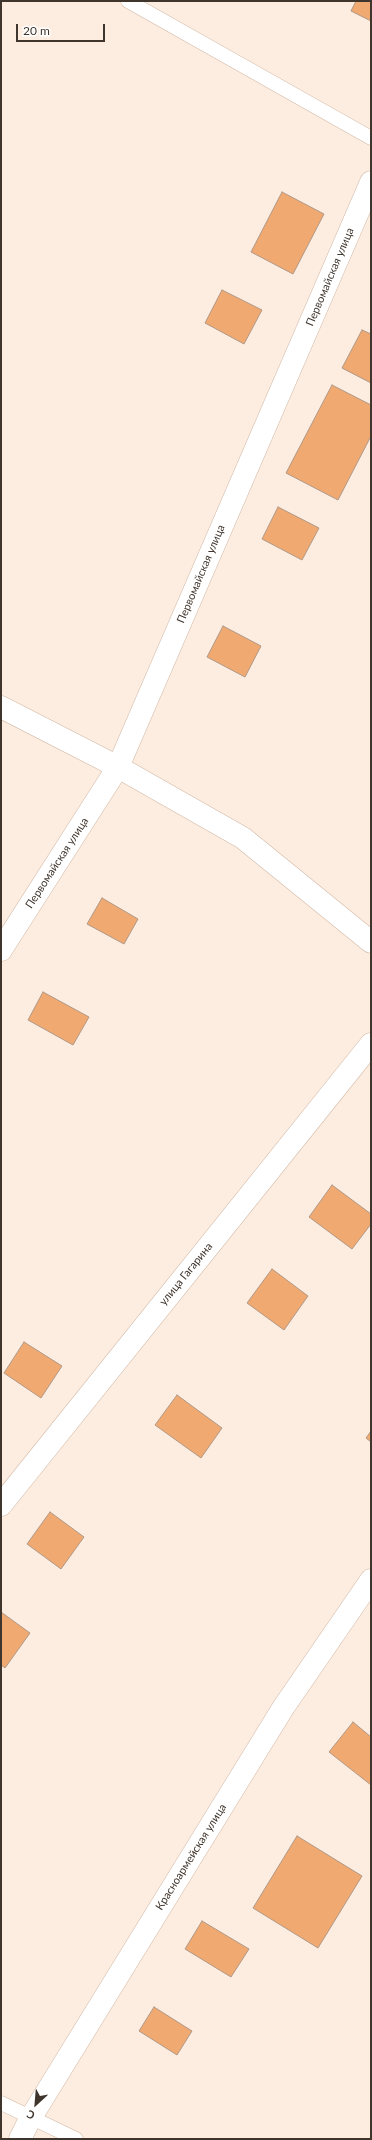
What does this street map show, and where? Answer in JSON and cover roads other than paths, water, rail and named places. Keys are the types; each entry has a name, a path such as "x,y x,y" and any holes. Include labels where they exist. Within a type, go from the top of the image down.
{"street":[{"name":"Первомайская улица","path":"1,950 118,767 371,182"},
{"path":"1,707 118,767 243,838 371,942"},
{"name":"улица Гагарина","path":"1,1505 371,1044"},
{"name":"Красноармейская улица","path":"20,2139 30,2119 283,1708 371,1580"}],"lane":[{"path":"128,1 371,138"},
{"path":"1,2103 30,2119 76,2139"}]}
